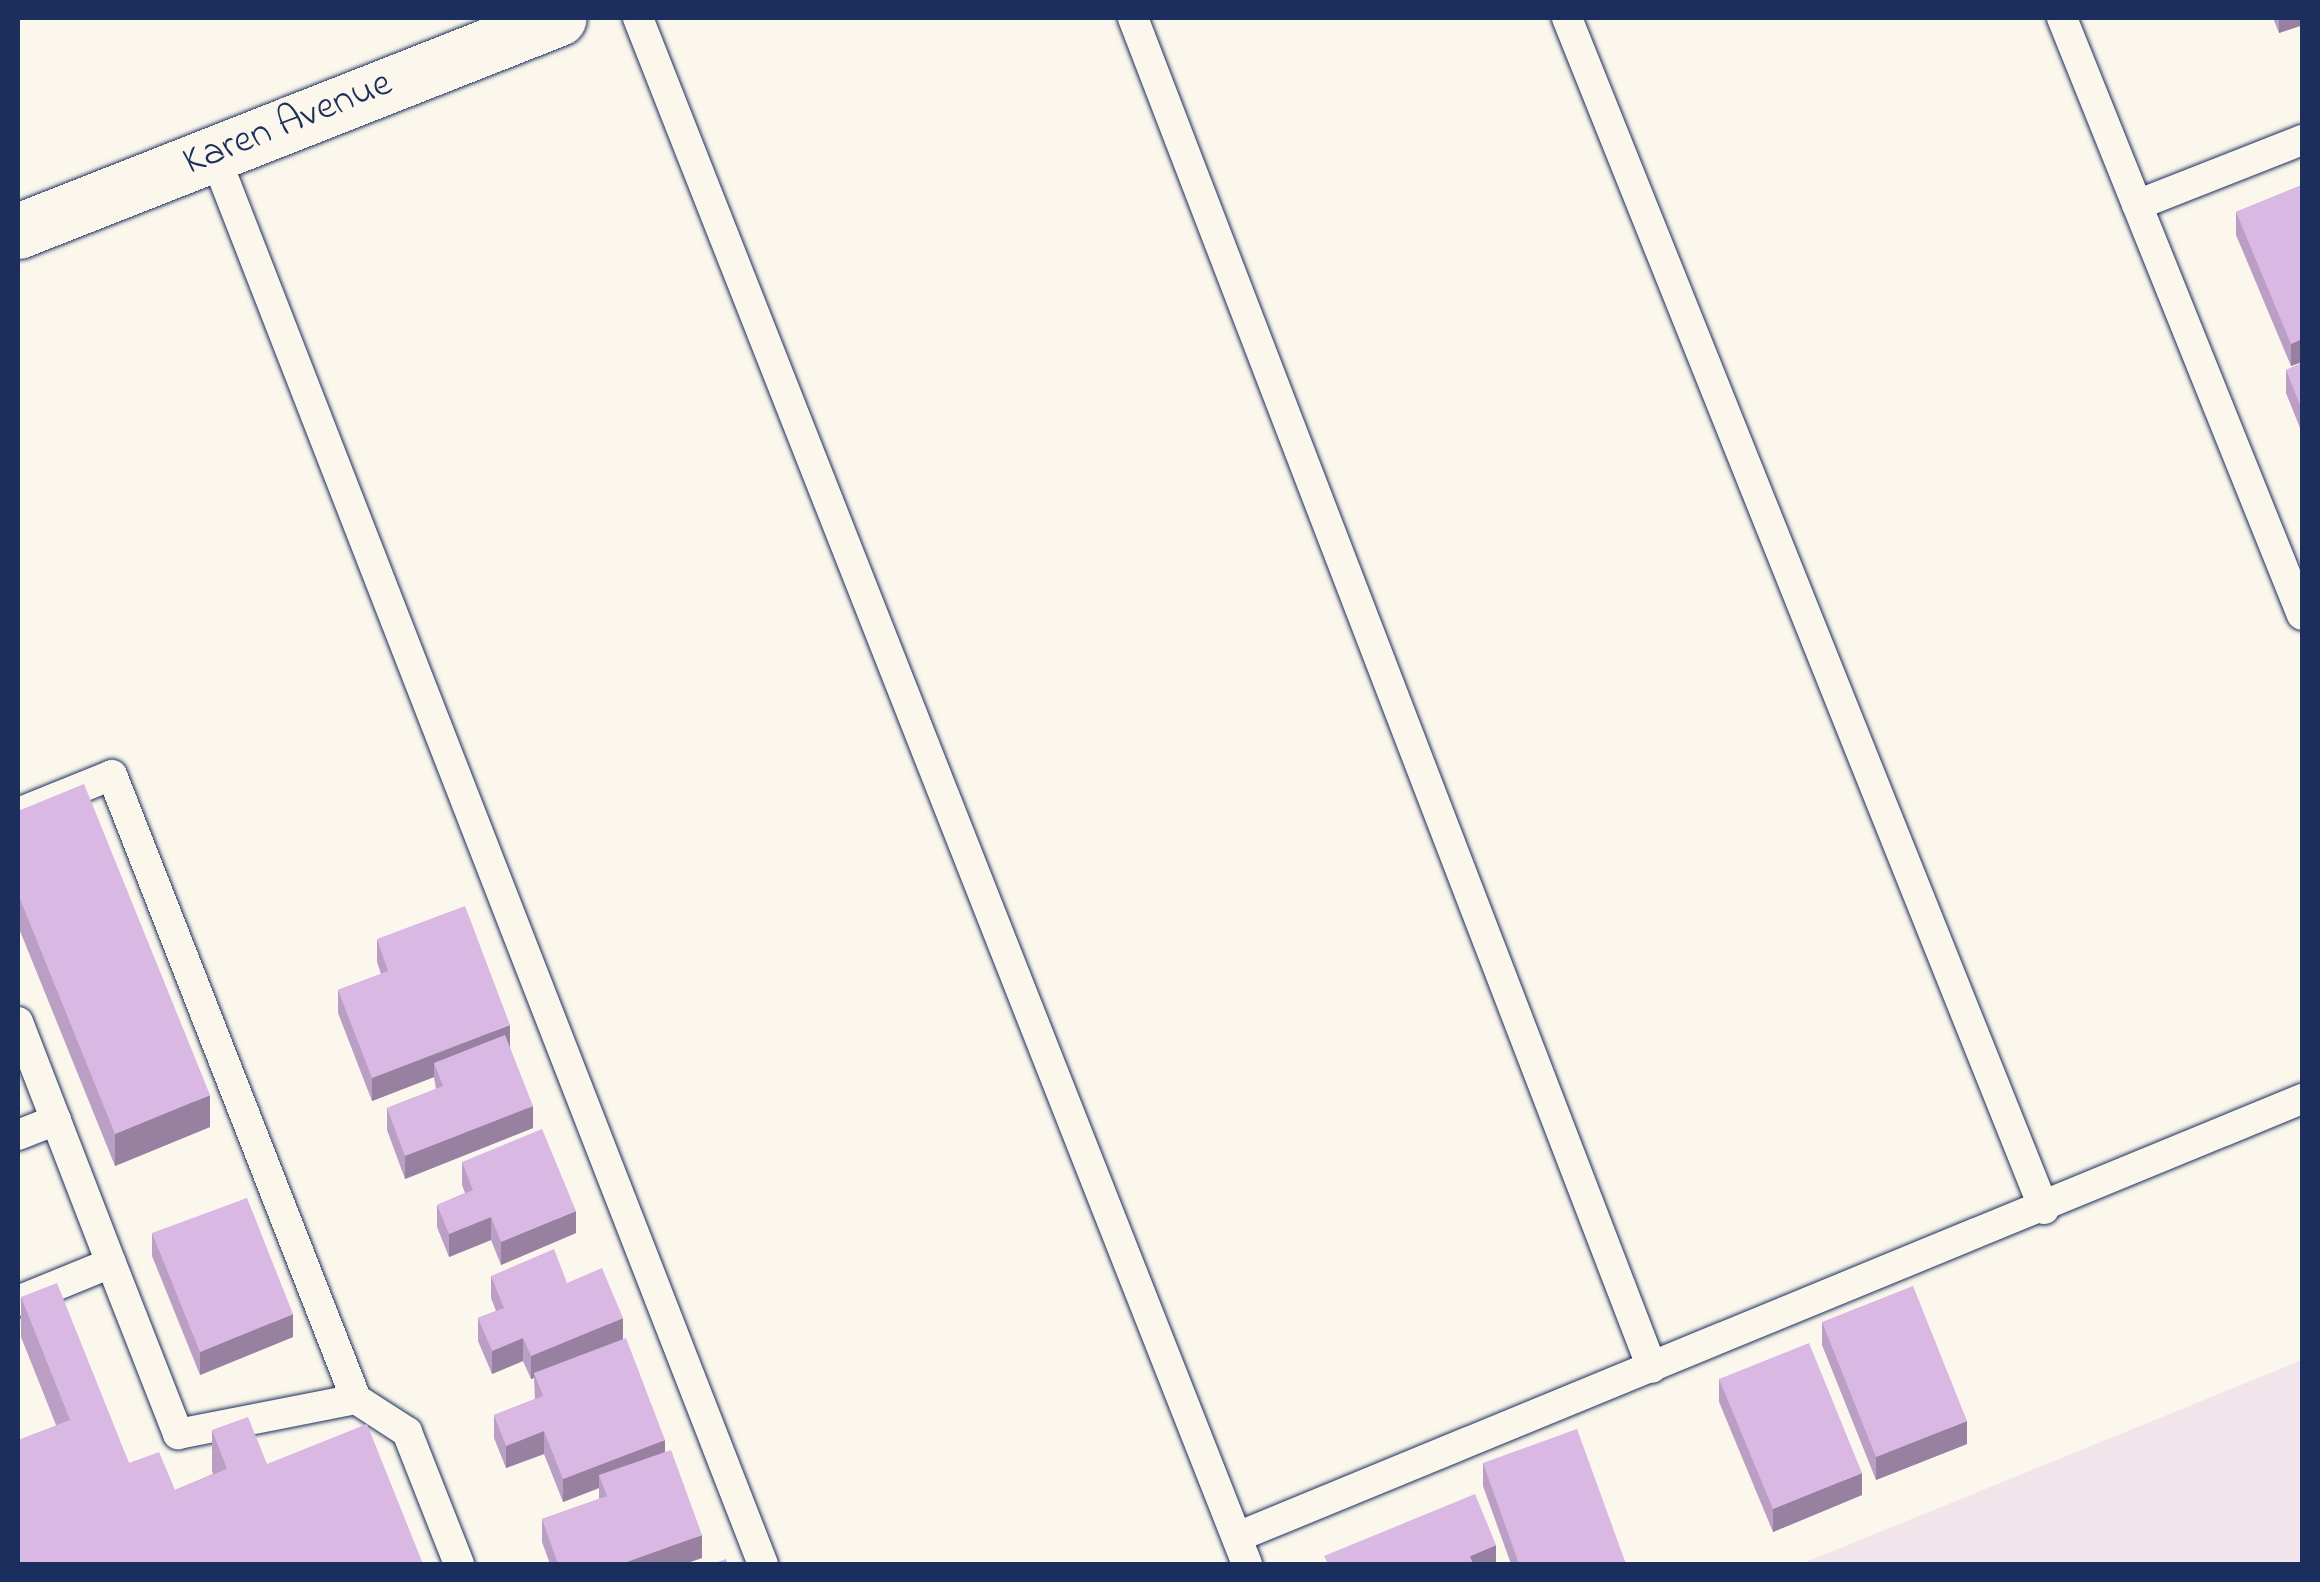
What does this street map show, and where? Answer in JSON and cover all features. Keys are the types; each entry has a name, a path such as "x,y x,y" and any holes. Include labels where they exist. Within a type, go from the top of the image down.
{"street":[{"name":"Karen Avenue","path":"18,231 560,18"}],"lane":[{"path":"638,18 1242,1551 1652,1368 2302,1099"},
{"path":"1133,18 1652,1368"},
{"path":"1567,18 2044,1209"},
{"path":"2062,18 2302,615"},
{"path":"2137,205 2302,140"},
{"path":"214,154 763,1564"},
{"path":"18,813 112,774 356,1399 407,1432 459,1564"},
{"path":"18,1022 178,1434 356,1399"},
{"path":"18,1135 56,1120"},
{"path":"18,1301 111,1263"}],"shaded area":[{"path":"2302,1360 2302,1564 1801,1564"}],"building":[{"path":"2302,185 2302,339 2291,344 2236,212"},
{"path":"2302,363 2302,410 2286,370"},
{"path":"84,784 210,1095 115,1134 18,894 18,811"},
{"path":"465,906 510,1025 372,1078 338,990 388,971 377,939"},
{"path":"505,1035 533,1106 405,1156 387,1108 443,1086 434,1063"},
{"path":"542,1129 576,1211 501,1242 491,1217 449,1234 437,1205 473,1190 462,1162"},
{"path":"247,1198 293,1314 200,1352 152,1233"},
{"path":"554,1249 567,1283 602,1268 623,1318 531,1356 523,1338 492,1351 478,1318 504,1308 491,1276"},
{"path":"57,1283 129,1463 159,1452 175,1490 227,1469 212,1430 248,1417 267,1464 367,1424 423,1564 18,1564 18,1440 70,1420 21,1297"},
{"path":"1913,1286 1967,1421 1876,1457 1822,1322"},
{"path":"626,1338 665,1440 563,1479 544,1431 506,1446 494,1415 543,1396 534,1373"},
{"path":"1809,1343 1862,1473 1773,1509 1719,1379"},
{"path":"1577,1429 1626,1564 1519,1564 1483,1463"},
{"path":"671,1450 702,1535 621,1564 558,1564 542,1519 607,1496 599,1475"},
{"path":"1475,1494 1496,1545 1470,1556 1473,1564 1328,1564 1324,1556"}]}
